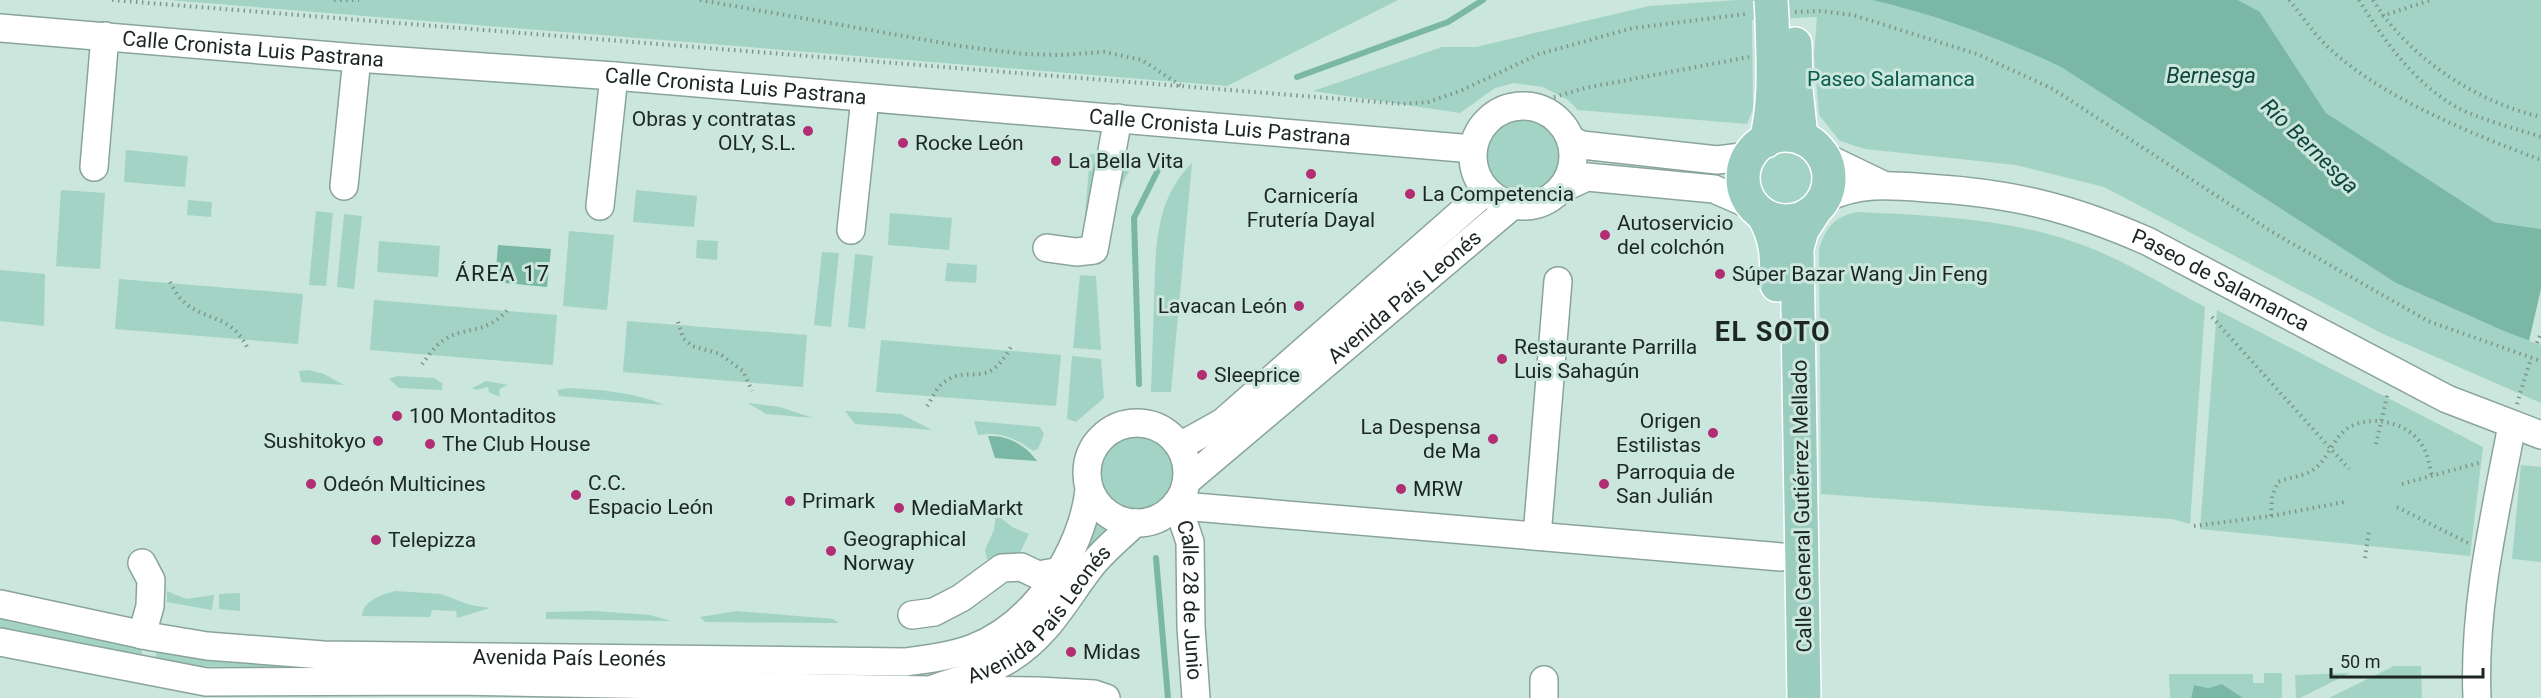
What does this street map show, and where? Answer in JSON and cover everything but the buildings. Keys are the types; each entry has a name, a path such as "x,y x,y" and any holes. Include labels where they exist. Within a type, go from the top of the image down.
{"main road":[{"path":"1778,11 1812,147 1828,170 1828,185 1820,204 1802,218 1788,221 1775,220 1758,210 1746,194 1743,181 1744,168 1770,126 1778,11"},
{"path":"1758,148 1787,135 1812,147"},
{"name":"Calle General Gutiérrez Mellado","path":"1804,698 1797,248 1802,230 1820,204"},
{"name":"Calle General Gutiérrez Mellado","path":"1758,210 1772,230 1777,249 1783,698"}],"street":[{"name":"Calle Cronista Luis Pastrana","path":"0,28 357,58 614,76 1473,149"},
{"path":"94,167 105,36"},
{"path":"344,186 357,58"},
{"path":"600,206 614,76"},
{"path":"851,230 865,98"},
{"path":"1561,189 1570,174 1573,157 1570,140 1562,124 1549,112 1533,106 1515,105 1499,111 1485,122 1477,135 1473,149 1475,172 1486,191 1498,200 1513,206 1530,206 1547,200 1561,189 1587,177 1714,189 1758,210"},
{"path":"1047,248 1076,252 1094,250 1118,118"},
{"path":"1570,140 1582,145 1717,160 1758,148"},
{"name":"Paseo de Salamanca","path":"1812,147 1882,185"},
{"name":"Paseo de Salamanca","path":"1820,204 1844,189 1882,185 2008,196 2054,206 2100,220 2147,241 2447,399 2514,415 2541,435"},
{"name":"Avenida País Leonés","path":"1180,446 1223,422 1486,191"},
{"name":"Avenida País Leonés","path":"1182,492 1513,206"},
{"path":"1537,536 1558,281"},
{"path":"2477,698 2476,672 2483,579 2514,415"},
{"path":"1129,423 1145,423 1163,431 1180,446 1185,458 1182,492 1152,521 1135,524 1117,519 1101,508 1089,490 1086,473 1091,455 1098,440 1112,429 1129,423"},
{"name":"Avenida País Leonés","path":"0,604 142,635 207,646 323,655 905,662 973,648 990,639 1034,605 1061,571 1074,545 1087,512 1089,490"},
{"path":"1182,492 1194,507 1781,557"},
{"name":"Calle 28 de Junio","path":"1182,492 1190,542 1191,627 1196,698"},
{"name":"Avenida País Leonés","path":"0,642 207,690 490,681 930,690 992,668 1012,657 1044,630 1062,610 1090,567 1109,546 1135,524"},
{"path":"142,563 152,580 150,606 142,635"},
{"path":"912,615 934,612 961,598 1002,568 1021,567 1038,575 1061,571"},
{"path":"1012,657 1011,668 1020,680 1037,691"},
{"path":"930,690 1037,691 1094,694 1106,698"}],"path":[{"path":"112,0 1403,104 1428,102 1460,91 1539,54 1633,28 1778,11 1821,11 1853,15 1977,54 2053,89 2272,232 2428,321 2541,361"},
{"path":"334,0 359,0"},
{"path":"700,0 960,46 1024,54 1061,55 1104,52 1142,60 1181,86"},
{"path":"2289,0 2321,40 2368,79 2483,139 2541,160"},
{"path":"2359,0 2382,39 2417,77 2459,108 2541,137"},
{"path":"2373,0 2382,16 2420,56 2469,90 2541,117"},
{"path":"2382,16 2431,0"},
{"path":"1554,97 1585,88 1759,55"},
{"path":"170,282 179,298 187,304 235,328 248,349"},
{"path":"422,364 441,341 487,327 499,320 509,308"},
{"path":"2212,317 2349,469"},
{"path":"678,322 683,338 692,346 720,354 743,371 752,391"},
{"path":"2536,344 2541,333"},
{"path":"927,406 941,384 951,378 990,372 1001,363 1011,347"},
{"path":"2514,415 2531,358"},
{"path":"2376,444 2388,392"},
{"path":"2271,516 2272,496 2278,482 2312,471 2323,461 2330,448 2348,429 2363,422 2381,420 2408,432 2421,443 2428,457 2432,476"},
{"path":"2402,484 2489,460"},
{"path":"2194,526 2271,516 2344,502"},
{"path":"2397,507 2471,544"},
{"path":"2365,558 2369,531"}],"green space":[{"path":"169,0 1398,0 1227,86"},
{"name":"Paseo Salamanca","path":"1738,0 1872,0 1916,10 1959,24 2061,67 2396,283 2506,332 2541,345 2541,403 2381,333 2104,187 2016,165 1865,149 1840,141 1819,115 1814,56 1817,17 1752,20 1753,109 1747,124 1578,110 1568,100 1543,87 1514,83 1495,88 1460,113 1313,91 1442,47 1476,47 1649,6"},
{"path":"2238,0 2541,0 2541,229 2494,222 2326,113 2260,12"},
{"path":"1523,115 1539,118 1552,127 1561,140 1564,156 1561,172 1552,185 1539,194 1523,197 1507,194 1494,185 1485,172 1482,156 1485,140 1494,127 1507,118"},
{"path":"1786,147 1808,156 1817,178 1808,200 1786,209 1764,200 1755,178 1764,156"},
{"path":"126,150 188,156 185,187 124,182"},
{"path":"1090,154 1105,155 1083,241"},
{"path":"1124,155 1139,156 1125,178 1113,207"},
{"path":"1192,163 1171,392 1151,392 1155,263 1160,227 1170,193"},
{"path":"61,190 105,193 100,269 56,266"},
{"path":"636,190 697,196 694,227 633,222"},
{"path":"188,200 212,202 211,217 187,215"},
{"path":"316,211 333,213 326,286 309,285"},
{"path":"1857,212 1962,219 2040,232 2102,253 2205,307 2190,524 2172,519 1821,494 1819,249 1832,224 1842,217"},
{"path":"890,213 952,218 949,250 888,245"},
{"path":"344,214 362,216 354,289 337,287"},
{"path":"569,231 614,235 607,310 563,306"},
{"path":"697,240 718,241 717,260 696,258"},
{"path":"379,241 440,246 438,277 377,272"},
{"path":"822,252 839,253 831,327 814,325"},
{"path":"855,254 873,256 865,329 848,327"},
{"path":"947,263 977,265 976,283 945,281"},
{"path":"0,270 45,274 44,326 0,321"},
{"path":"1080,275 1096,276 1101,350 1073,348"},
{"path":"119,279 303,294 298,344 115,329"},
{"path":"374,300 557,315 553,365 370,350"},
{"path":"2217,310 2483,447 2470,556 2200,529"},
{"path":"627,321 807,335 803,387 623,372"},
{"path":"881,340 1061,355 1056,406 876,392"},
{"path":"1072,356 1101,359 1104,398 1076,422 1067,419"},
{"path":"309,370 324,374 344,385 301,382 299,371"},
{"path":"397,376 434,378 442,383 442,390 399,388 389,379"},
{"path":"486,381 508,385 499,389 500,397 489,392 488,387 476,390 472,388"},
{"path":"569,388 629,394 664,405 559,396 557,390"},
{"path":"748,403 780,407 813,418 766,414"},
{"path":"845,411 901,414 932,430 855,424"},
{"path":"974,421 1040,427 1044,434 1038,449 1033,451 1007,437 993,434 978,435"},
{"path":"1138,432 1154,435 1167,444 1176,457 1179,473 1176,489 1167,502 1154,511 1138,514 1122,511 1109,502 1100,489 1097,473 1100,457 1109,444 1122,435"},
{"path":"2521,465 2541,467 2541,562 2512,559"},
{"path":"996,514 1012,527 1029,534 1018,557 993,563 987,559 985,550 994,530"},
{"path":"1093,516 1113,529 1084,558 1079,555"},
{"path":"167,591 186,599 214,595 212,610 167,602"},
{"path":"396,591 441,594 470,605 490,608 457,618 456,611 432,610 430,617 362,616 363,610 370,602"},
{"path":"240,593 240,611 219,609 219,594"},
{"path":"594,611 650,615 671,621 546,619 546,612"},
{"path":"737,611 833,619 839,623 705,622 700,617"},
{"path":"0,615 143,647 140,660 0,628"},
{"path":"157,650 433,670 173,666 154,664"},
{"path":"2394,666 2421,666 2422,698 2329,698"},
{"path":"2264,673 2282,673 2282,698 2243,698 2222,684 2208,688 2194,685 2191,698 2170,698 2169,674 2253,674 2253,683 2264,683"},
{"path":"2350,673 2300,698 2296,698 2295,675"}],"water":[{"name":"Bernesga","path":"1872,0 2238,0 2260,12 2326,113 2494,222 2541,229 2541,345 2506,332 2396,283 2061,67 1968,28"},
{"path":"498,245 551,249 547,287 495,282"},
{"path":"988,436 1002,437 1015,442 1033,455 1037,461 995,458"},
{"path":"2222,684 2243,698 2191,698 2194,685 2208,688"}],"pier":[{"path":"2541,289 2541,345 2529,341"}],"waterway":[{"path":"1297,77 1448,22 1483,0"},
{"path":"1139,384 1134,218 1159,168"},
{"path":"1156,558 1168,698"}],"place":[{"name":"Obras y contratas OLY, S.L.","path":"808,131"},
{"name":"Rocke León","path":"903,143"},
{"name":"La Bella Vita","path":"1056,161"},
{"name":"Carnicería Frutería Dayal","path":"1311,174"},
{"name":"La Competencia","path":"1410,194"},
{"name":"Autoservicio del colchón","path":"1605,235"},
{"name":"Súper Bazar Wang Jin Feng","path":"1720,274"},
{"name":"Lavacan León","path":"1299,306"},
{"name":"Restaurante Parrilla Luis Sahagún","path":"1502,359"},
{"name":"Sleeprice","path":"1202,375"},
{"name":"100 Montaditos","path":"397,416"},
{"name":"Origen Estilistas","path":"1713,433"},
{"name":"La Despensa de Ma","path":"1493,439"},
{"name":"Sushitokyo","path":"378,441"},
{"name":"The Club House","path":"430,444"},
{"name":"Odeón Multicines","path":"311,484"},
{"name":"Parroquia de San Julián","path":"1604,484"},
{"name":"MRW","path":"1401,489"},
{"name":"C.C. Espacio León","path":"576,495"},
{"name":"Primark","path":"790,501"},
{"name":"MediaMarkt","path":"899,508"},
{"name":"Telepizza","path":"376,540"},
{"name":"Geographical Norway","path":"831,551"},
{"name":"Midas","path":"1071,652"}],"district":[{"name":"ÁREA 17","path":"503,273"},
{"name":"EL SOTO","path":"1773,332"}],"water label":[{"name":"Río Bernesga","path":"2310,146"}]}
